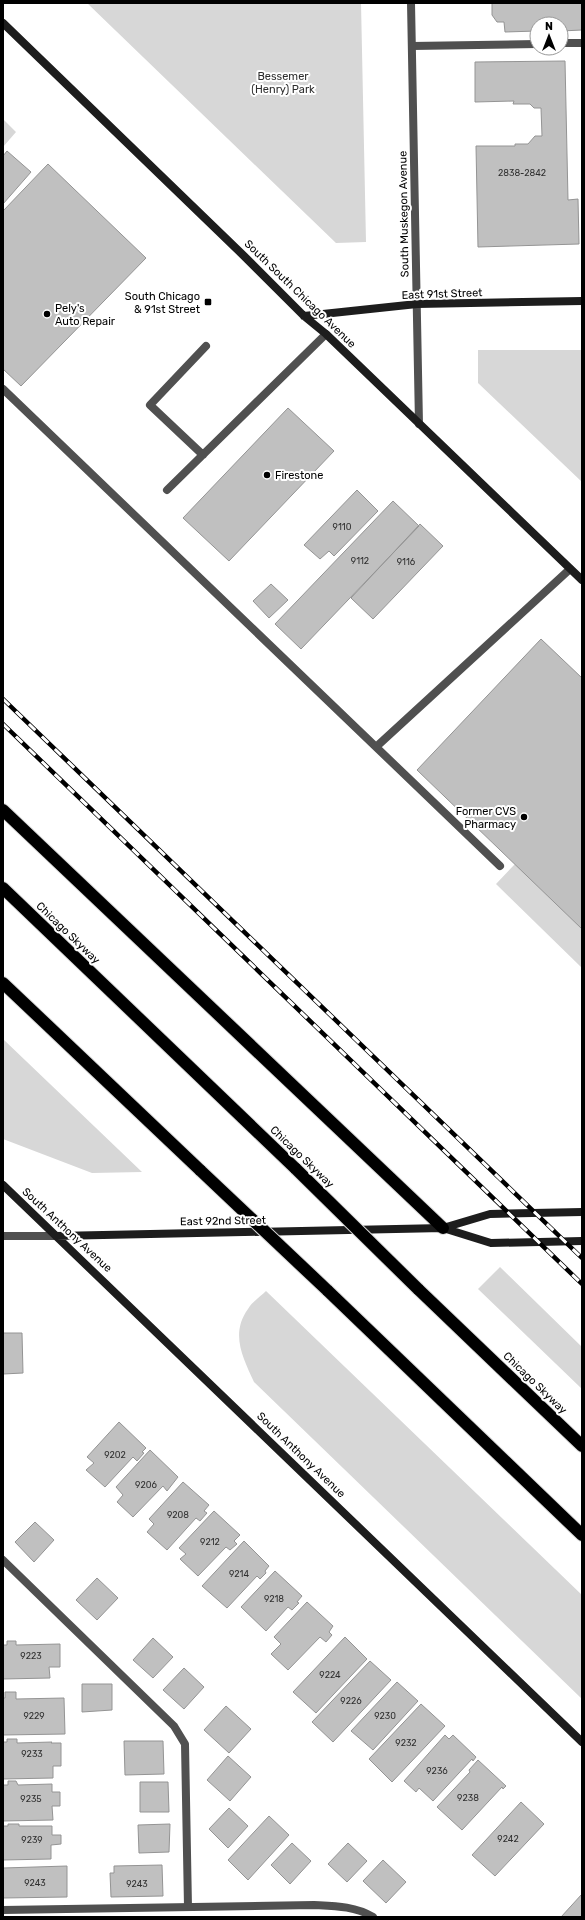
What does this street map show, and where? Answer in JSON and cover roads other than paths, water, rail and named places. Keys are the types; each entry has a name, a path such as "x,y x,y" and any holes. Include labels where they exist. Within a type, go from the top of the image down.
{"highway":[{"path":"3,810 443,1228"},
{"name":"Chicago Skyway","path":"3,888 582,1446"},
{"path":"3,983 327,1290 582,1536"}],"street":[{"name":"South Muskegon Avenue","path":"412,3 419,424"},
{"name":"South South Chicago Avenue","path":"3,23 304,316 326,334 582,580"},
{"path":"569,43 582,43"},
{"path":"412,46 529,44"},
{"name":"East 91st Street","path":"304,316 417,304 582,301"},
{"path":"166,490 326,334"},
{"path":"203,455 150,405 206,346"},
{"path":"3,389 500,866"},
{"path":"376,747 570,569"},
{"name":"South Anthony Avenue","path":"3,1185 582,1742"},
{"name":"East 92nd Street","path":"3,1236 443,1228 490,1214 582,1212"},
{"name":"East 92nd Street","path":"443,1228 491,1243 582,1241"},
{"path":"3,1560 174,1726 185,1744 188,1907"},
{"path":"3,1910 314,1905 343,1907 365,1912 373,1917"}],"railway":[{"path":"3,699 582,1258"},
{"path":"3,724 582,1284"}],"place":[{"name":"South Chicago & 91st Street","path":"208,302"},
{"name":"Pely's Auto Repair","path":"47,314"},
{"name":"Firestone","path":"267,475"},
{"name":"Former CVS Pharmacy","path":"524,817"}],"park label":[{"name":"Bessemer (Henry) Park","path":"283,82"}]}
